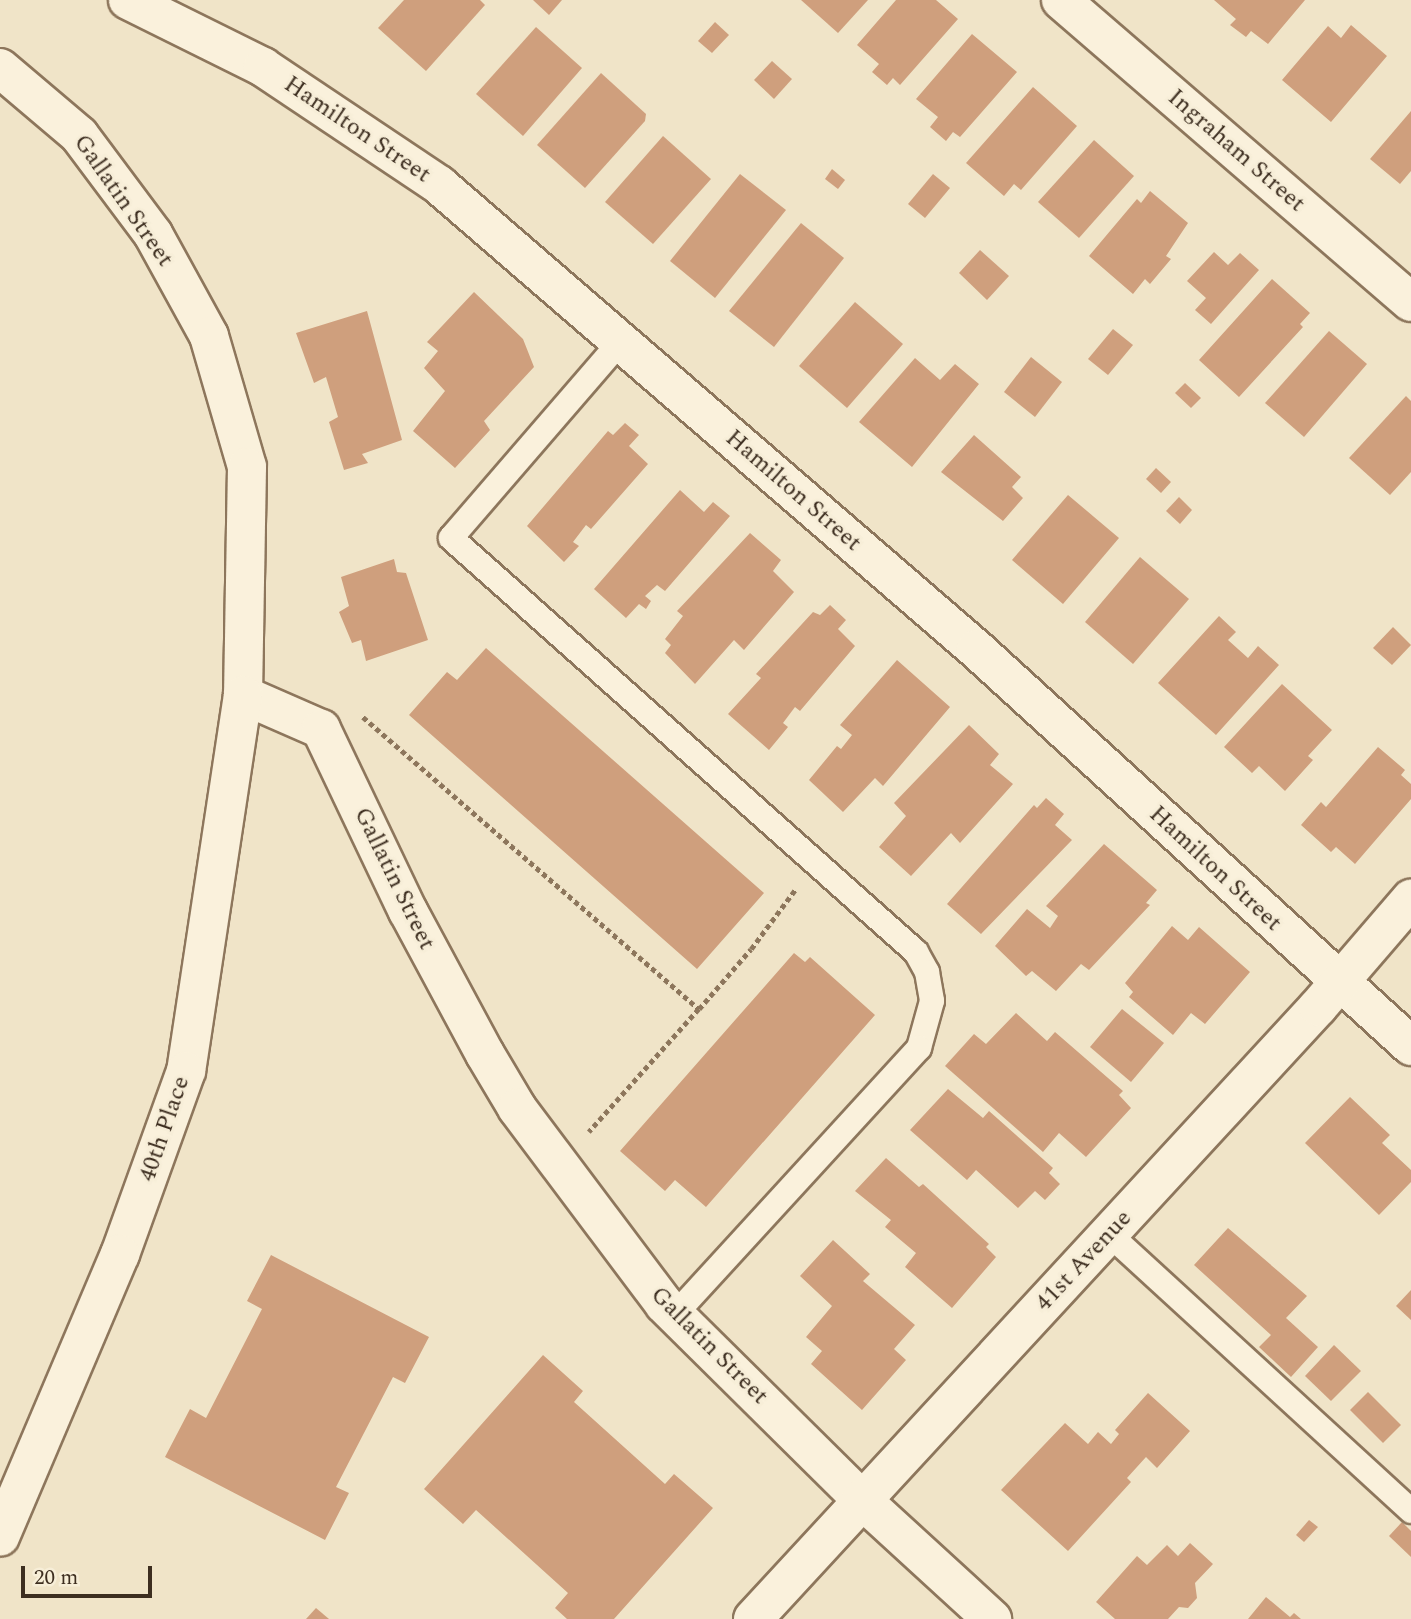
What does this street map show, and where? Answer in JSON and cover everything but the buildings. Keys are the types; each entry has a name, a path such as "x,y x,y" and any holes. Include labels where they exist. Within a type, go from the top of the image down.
{"street":[{"name":"Hamilton Street","path":"128,0 263,67 439,186 976,649 1411,1046"},
{"name":"Ingraham Street","path":"1062,0 1411,302"},
{"name":"Gallatin Street","path":"0,68 79,135 153,234 209,335 247,467 243,695 321,729 408,911 511,1097 674,1315 861,1499 992,1619"},
{"name":"40th Place","path":"0,1537 120,1254 186,1071 243,695"},
{"name":"41st Avenue","path":"753,1619 1339,983 1411,899"}],"lane":[{"path":"621,341 451,538 916,952 927,972 932,1001 927,1027 919,1048 674,1315"},
{"path":"1109,1234 1411,1511"}],"path":[{"path":"359,714 699,1009"},
{"path":"586,1135 751,949 776,909 819,864"}]}
